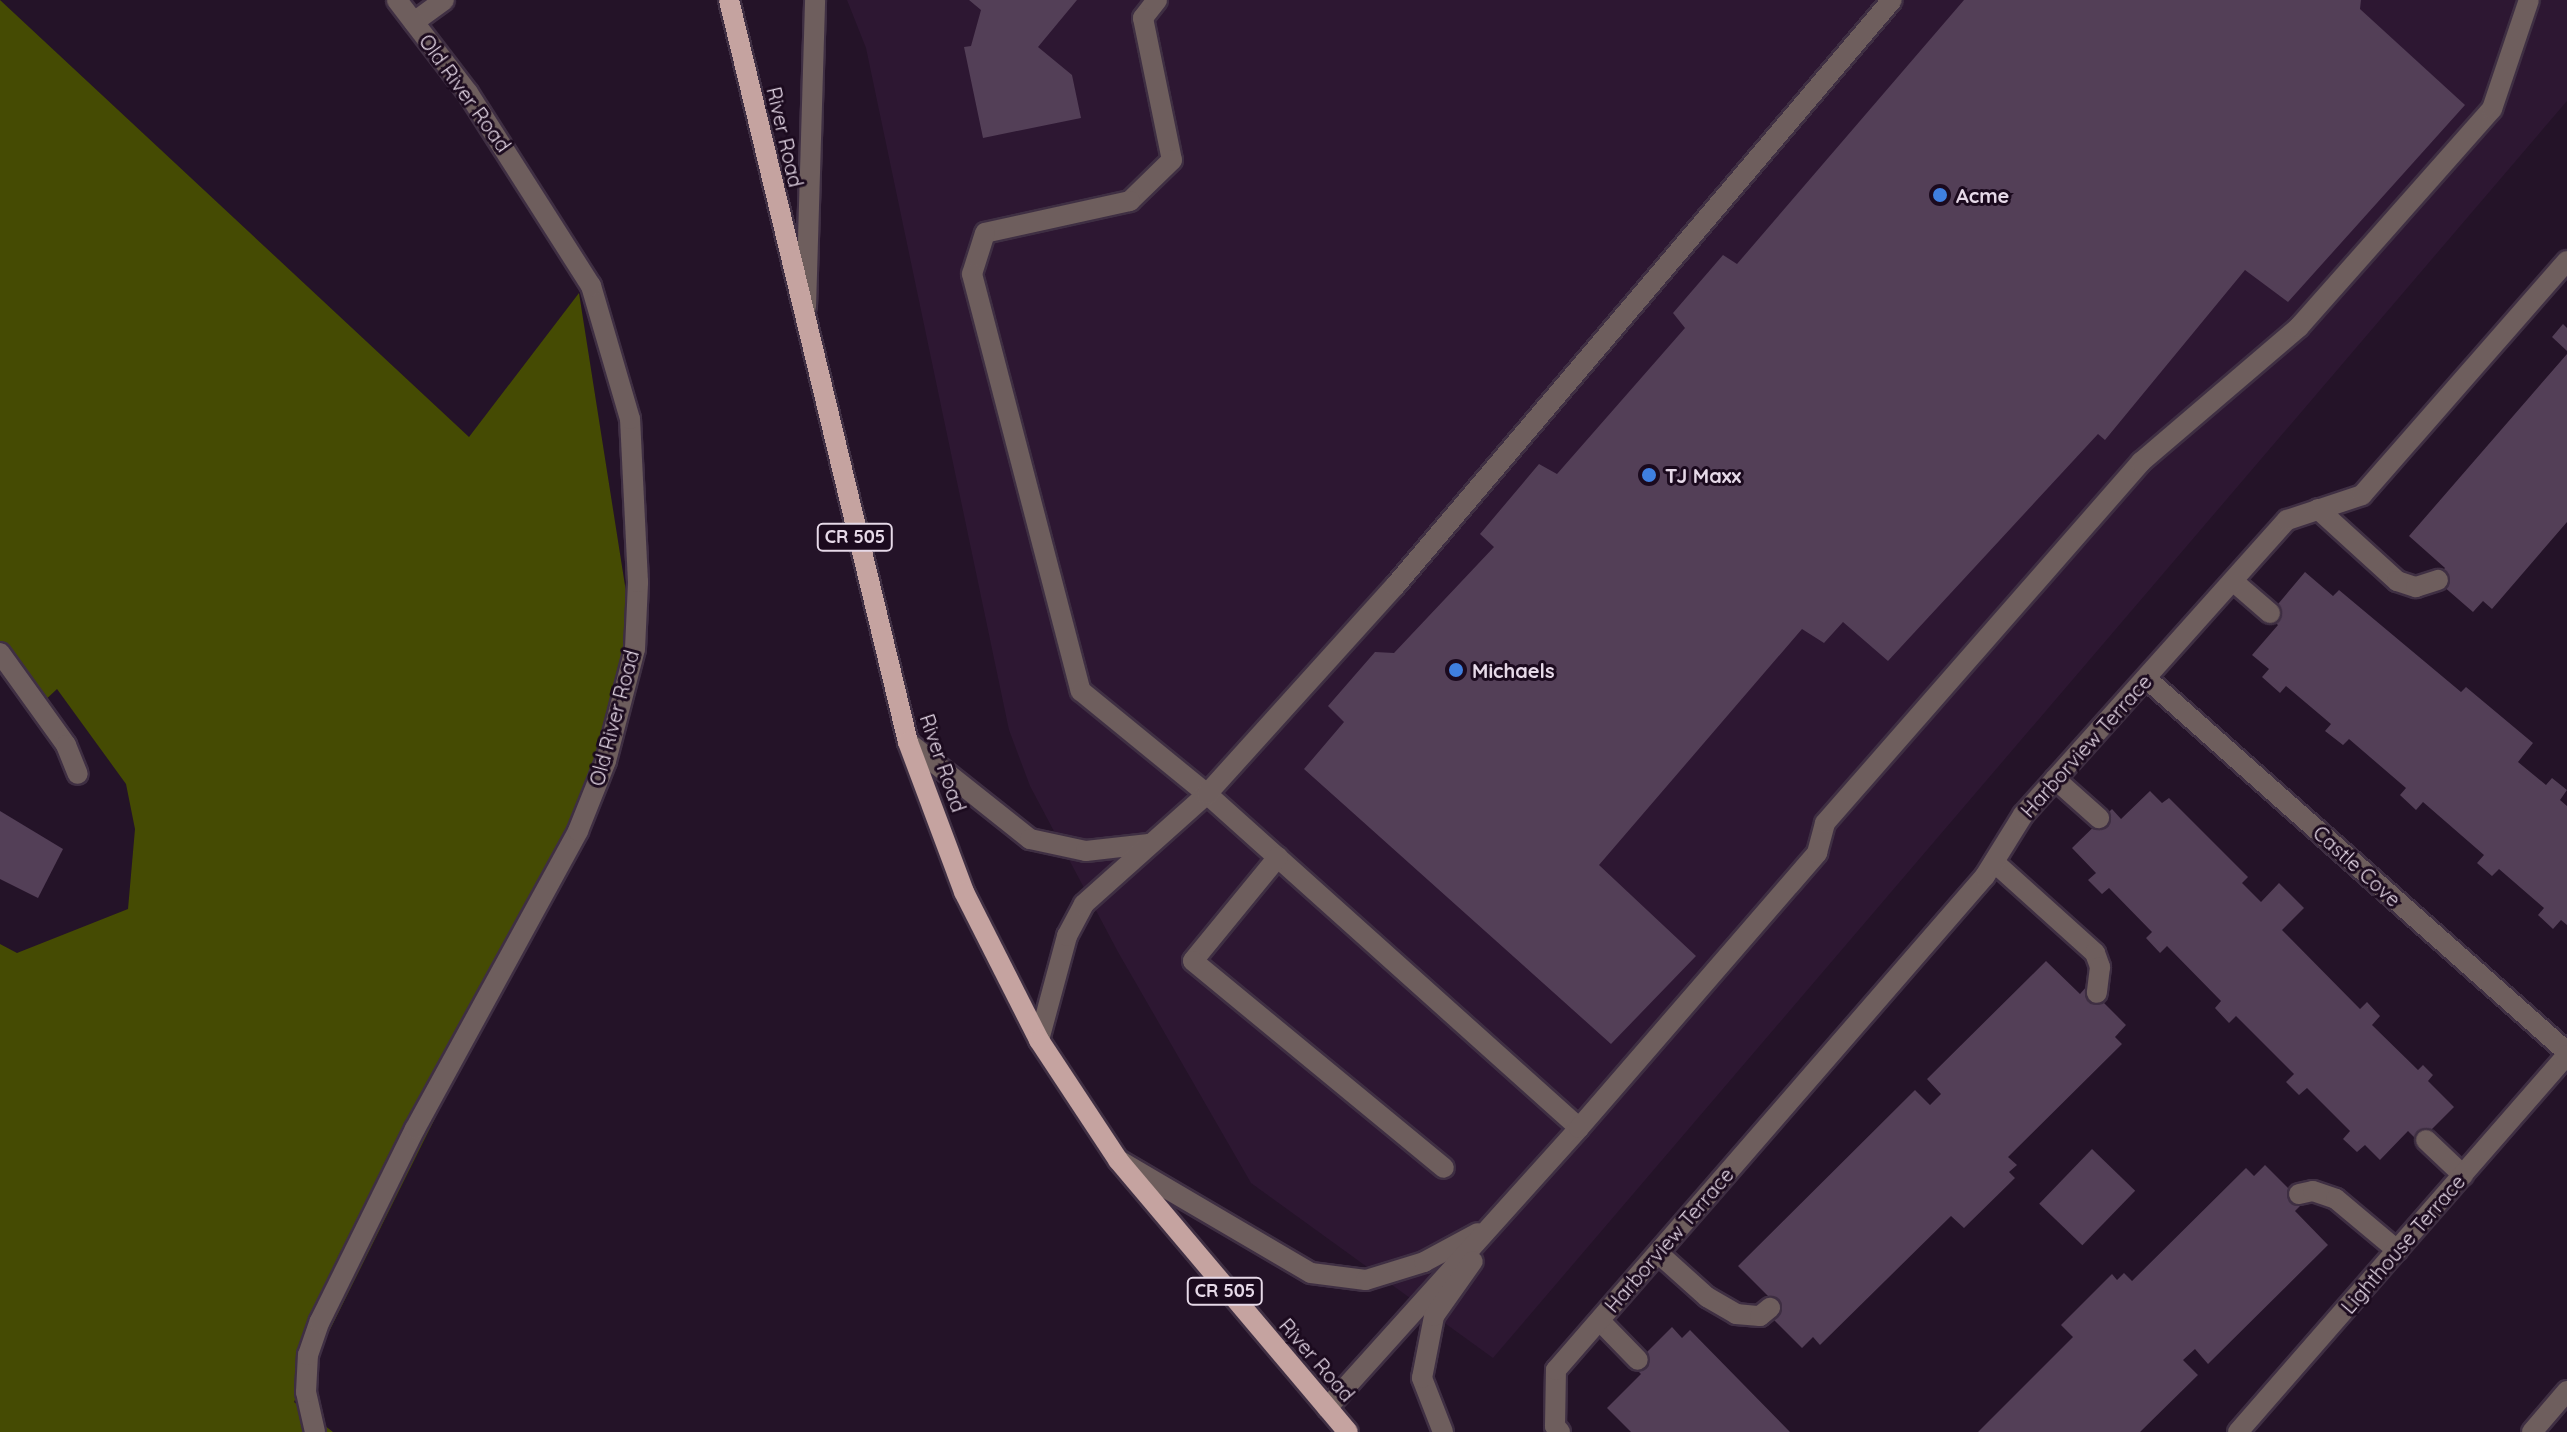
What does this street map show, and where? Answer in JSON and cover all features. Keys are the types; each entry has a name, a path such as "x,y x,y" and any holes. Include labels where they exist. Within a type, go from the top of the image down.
{"main road":[{"name":"River Road","path":"729,0 805,331 908,742 964,892 1039,1040 1118,1160 1348,1432"}],"street":[{"name":"Old River Road","path":"315,1432 307,1368 320,1321 415,1129 578,831 606,761 635,649 638,582 630,419 591,286 468,93 397,0"},
{"path":"414,22 444,0"},
{"path":"805,331 815,0"},
{"path":"1157,0 1143,18 1172,160 1130,201 985,233 972,274 1081,691 1207,794 1579,1128"},
{"path":"1039,1040 1067,936 1084,904 1147,844 1207,794 1436,540 1892,0"},
{"path":"1327,1408 1579,1128 1817,853 1825,823 2141,462 2299,327 2492,109 2529,0"},
{"name":"Harborview Terrace","path":"1560,1432 1555,1426 1556,1370 1994,862 2023,815 2287,520 2362,495 2567,261"},
{"path":"2318,509 2397,581 2416,587 2438,580"},
{"path":"2233,581 2270,613"},
{"path":"0,653 66,745 78,774"},
{"name":"Castle Cove","path":"2147,679 2567,1054"},
{"path":"908,742 1030,839 1086,851 1147,844"},
{"path":"2055,779 2099,818"},
{"path":"1278,857 1193,961 1444,1168"},
{"path":"1994,862 2095,953 2100,967 2097,993"},
{"name":"Lighthouse Terrace","path":"2238,1432 2567,1054"},
{"path":"2426,1140 2463,1175"},
{"path":"1118,1160 1311,1273 1366,1280 1424,1262 1486,1230"},
{"path":"2299,1194 2313,1191 2336,1199 2397,1250"},
{"path":"1443,1432 1422,1378 1434,1316 1476,1258 1486,1230"},
{"path":"1658,1253 1707,1297 1736,1314 1760,1316 1770,1308"},
{"path":"1600,1321 1638,1360"},
{"path":"2532,1432 2567,1391"}],"shaded area":[{"path":"847,0 2567,0 2567,101 1493,1358 1251,1183 1118,952 1030,786 1009,730 866,48"}],"green space":[{"path":"0,0 469,437 579,293 635,649 559,869 294,1402 333,1432 0,1432 0,944 17,953 128,909 135,829 126,784 57,689 40,705 0,653"}],"building":[{"path":"969,0 1077,0 1038,47 1072,75 1081,118 983,138 964,47 971,46 981,10"},
{"path":"1964,0 2361,0 2360,9 2465,105 2288,302 2245,270 2105,440 2098,434 1888,661 1843,622 1824,643 1802,629 1599,865 1696,956 1611,1044 1304,769 1344,722 1328,706 1375,652 1394,653 1494,547 1480,534 1539,464 1557,474 1685,328 1673,313 1723,255 1737,264"},
{"path":"2563,324 2567,328 2567,351 2552,337"},
{"path":"2567,354 2567,522 2492,609 2483,601 2473,612 2435,579 2445,568 2409,536"},
{"path":"2305,572 2333,596 2339,590 2461,692 2466,687 2533,743 2518,762 2546,785 2552,778 2567,790 2560,800 2567,806 2567,925 2561,920 2553,929 2538,915 2544,908 2499,869 2492,876 2477,863 2484,855 2423,802 2416,810 2400,795 2406,788 2349,739 2343,745 2325,731 2331,724 2286,686 2280,693 2262,677 2269,669 2252,655 2278,625 2268,616"},
{"path":"2150,791 2162,803 2169,798 2248,877 2242,883 2261,902 2279,883 2304,908 2282,930 2360,1009 2367,1002 2380,1016 2372,1025 2418,1070 2423,1065 2433,1075 2428,1081 2454,1107 2419,1142 2408,1131 2380,1160 2365,1145 2357,1152 2343,1139 2350,1131 2307,1088 2299,1095 2286,1082 2294,1074 2236,1016 2229,1023 2215,1008 2221,1001 2167,946 2160,953 2146,938 2152,932 2109,888 2102,894 2088,880 2096,873 2072,848 2112,809 2121,819"},
{"path":"0,811 63,849 38,898 0,879"},
{"path":"2046,961 2080,994 2087,986 2126,1025 2115,1037 2122,1044 2008,1157 2017,1165 2009,1172 2015,1178 1964,1228 1951,1216 1820,1345 1813,1337 1802,1348 1763,1309 1772,1300 1738,1266 1915,1090 1930,1105 1941,1094 1927,1079"},
{"path":"2092,1149 2135,1191 2082,1245 2039,1204"},
{"path":"2265,1165 2303,1203 2295,1211 2328,1245 2208,1364 2195,1349 2183,1360 2198,1375 2140,1432 1978,1432 2073,1337 2061,1325 2112,1274 2117,1280 2124,1273 2132,1281 2246,1168 2254,1176"},
{"path":"1672,1327 1682,1338 1690,1330 1790,1432 1631,1432 1607,1408 1641,1374 1633,1366"}],"place":[{"name":"Acme","path":"1940,195"},
{"name":"TJ Maxx","path":"1649,475"},
{"name":"Michaels","path":"1456,670"}]}
